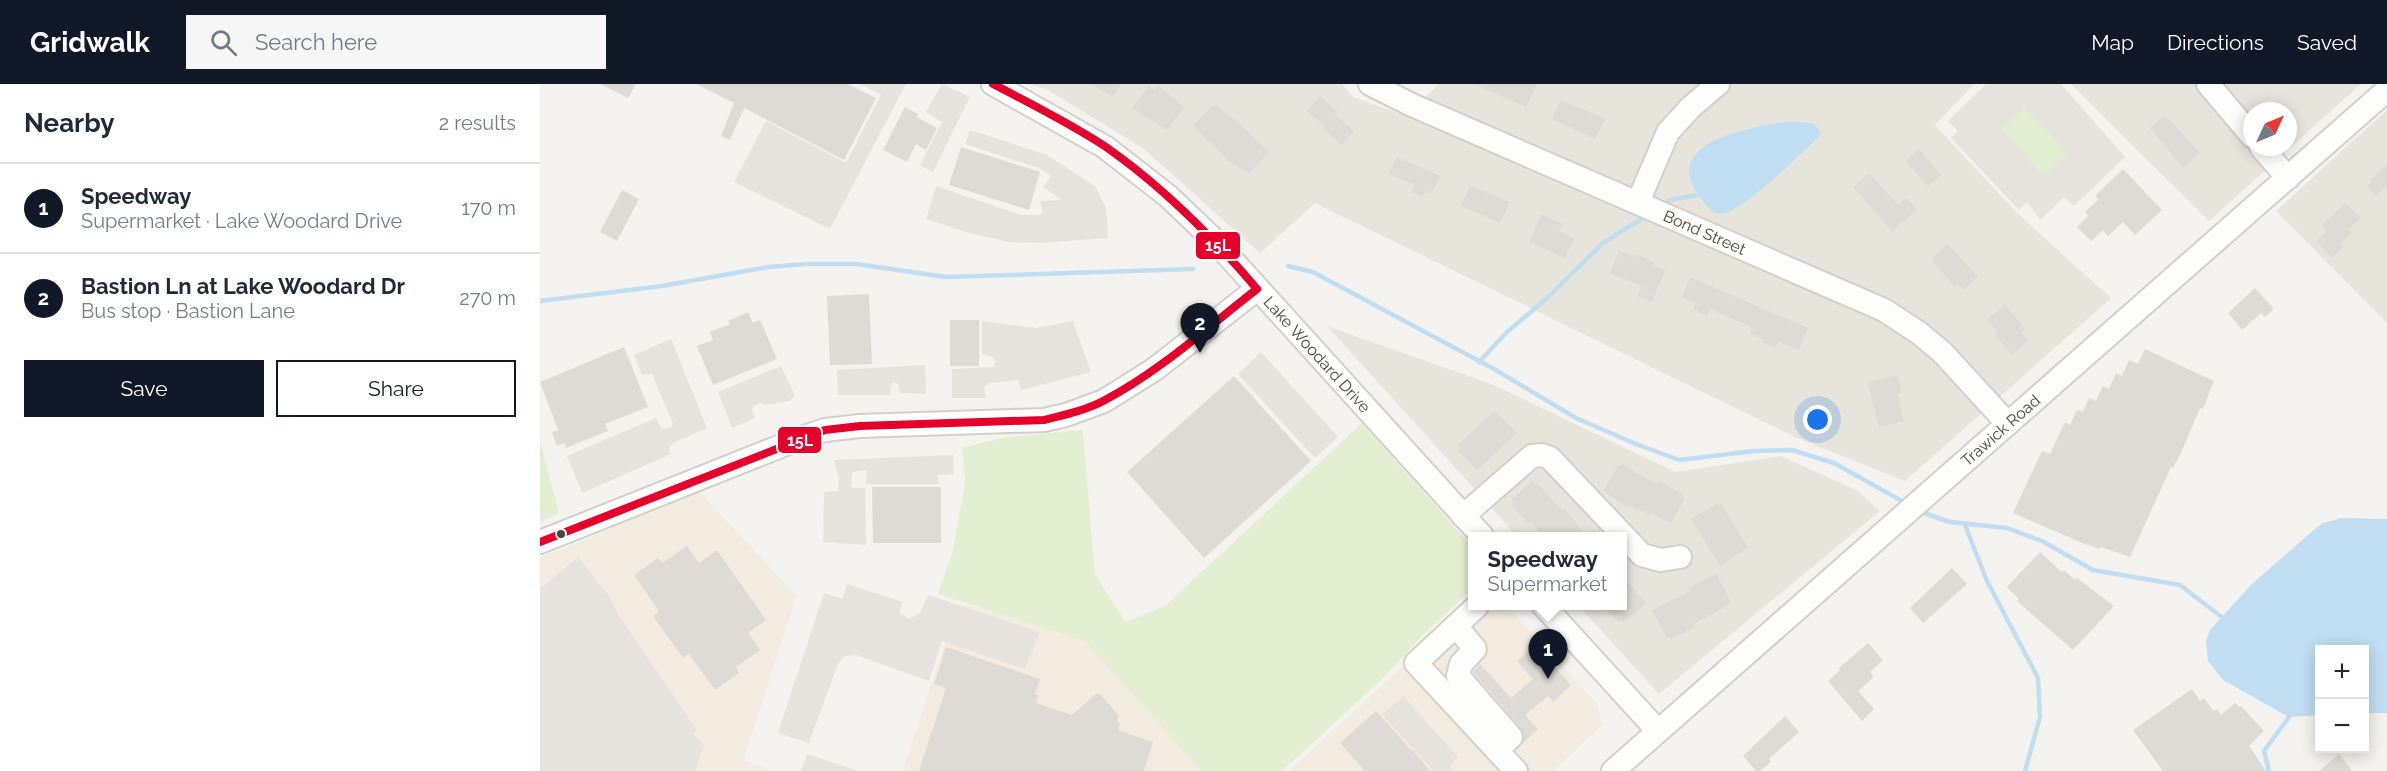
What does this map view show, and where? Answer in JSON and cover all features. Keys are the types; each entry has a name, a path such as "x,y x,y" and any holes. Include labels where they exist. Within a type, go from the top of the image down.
{"street":[{"name":"Lake Woodard Drive","path":"993,84 1074,128 1137,171 1196,222 1477,532"},
{"name":"Bond Street","path":"1370,84 1412,105 1884,310 1919,333 1942,352 2008,424"},
{"path":"1638,202 1668,132 1691,107 1718,84"},
{"path":"2208,84 2243,125"},
{"name":"Trawick Road","path":"1613,771 2387,90"},
{"path":"2269,156 2288,178"},
{"path":"540,542 825,430 860,426 1044,420 1104,401 1155,369 1257,289"},
{"path":"1463,516 1532,456 1542,455 1550,458 1620,532"},
{"path":"1627,539 1642,555 1661,560 1680,558"},
{"path":"1473,610 1416,663 1460,695 1497,750 1516,771"},
{"path":"1548,610 1658,731"},
{"path":"1456,626 1474,649 1461,664 1458,676 1460,695"}],"shaded area":[{"path":"860,84 906,84 830,229 734,182 766,121 846,163 881,95"},
{"path":"942,84 970,97 933,172 920,165 942,122 926,112"},
{"path":"1030,84 1342,84 1353,97 1406,116 1439,84 1974,84 1935,125 2017,213 2111,298 1905,481 1797,438 1315,203 1260,253 1144,149 1048,90"},
{"path":"1986,84 2061,84 2125,157 2074,206 2064,197 2040,220 2027,202 2019,210 1951,138 1958,131 1948,121","holes":["2024,107 2067,153 2044,175 2001,129"]},
{"path":"2071,84 2361,84 2297,142 2297,102 2243,102 2243,156 2281,156 2209,221"},
{"path":"2387,110 2387,323 2276,211"},
{"path":"970,130 1047,155 1095,186 1106,208 1108,238 1040,243 1009,242 969,233 926,219 936,186 1021,215 1040,215 1043,212 1040,201 1062,200 1043,187 1051,176 1039,168 965,144"},
{"path":"982,321 1036,328 1073,321 1091,372 1021,390 1018,380 990,383 984,387 986,398 952,398 952,369 993,367 996,362 993,357 982,354"},
{"path":"1327,326 1494,385 1675,472 1781,456 1856,490 1880,511 1659,694 1583,610 1627,610 1627,532 1513,532"},
{"path":"671,339 707,428 675,442 669,447 671,454 582,493 567,456 656,418 662,429 669,428 673,424 652,374 642,375 634,355"},
{"path":"1261,352 1338,437 1315,458 1238,374"},
{"path":"925,365 926,394 900,393 898,384 893,382 890,388 891,395 838,395 837,370"},
{"path":"781,366 795,396 789,401 765,405 760,403 754,406 752,410 755,418 732,428 718,392"},
{"path":"953,455 954,474 938,475 938,484 866,484 867,470 852,472 851,486 865,488 866,545 823,542 824,492 838,491 839,479 834,460"},
{"path":"697,489 797,596 743,760 773,771 540,771 540,557 573,545"},
{"path":"578,557 611,599 619,616 697,730 693,734 704,745 695,771 540,771 540,589"},
{"path":"847,584 903,602 899,612 909,619 920,613 928,595 1040,632 1025,669 942,641 929,681 856,655 844,656 838,664 809,743 778,733 824,593 842,599"},
{"path":"958,605 1076,621 1214,771 902,771"},
{"path":"1468,607 1468,610 1511,610 1597,704 1602,725 1553,771 1289,771"},
{"path":"1403,696 1458,757 1450,767 1454,771 1434,771 1382,715"},
{"path":"807,754 859,771 801,771"}],"green space":[{"path":"2025,106 2068,153 2044,175 2000,128"},
{"path":"1362,423 1468,542 1468,593 1424,634 1384,677 1282,771 1202,771 1085,641 938,594 953,551 965,481 962,448 1002,438 1083,430 1095,574 1125,622 1165,606"},
{"path":"540,441 559,513 540,522"}],"water":[{"path":"1785,122 1813,123 1820,131 1819,137 1771,182 1742,204 1720,214 1711,211 1692,185 1690,166 1696,154 1722,137"},
{"path":"2342,518 2387,519 2387,713 2369,713 2369,645 2315,645 2315,715 2289,717 2223,680 2208,661 2206,641 2210,630 2251,585 2323,523"}],"building":[{"path":"600,84 636,84 628,98"},
{"path":"696,84 848,84 876,98 844,160 744,108 730,140 721,136 734,103"},
{"path":"1090,84 1121,84 1115,95 1110,95"},
{"path":"1474,84 1537,84 1526,107"},
{"path":"1158,85 1184,107 1167,130 1132,108 1149,86 1155,90"},
{"path":"1320,96 1338,112 1335,115 1354,131 1342,145 1307,111"},
{"path":"1561,100 1605,119 1595,139 1552,119"},
{"path":"1213,105 1234,119 1269,152 1249,174 1228,160 1193,126"},
{"path":"905,107 918,114 916,117 937,128 926,150 916,144 907,162 883,150"},
{"path":"2165,115 2200,153 2183,168 2150,128"},
{"path":"961,147 1040,172 1029,210 949,185"},
{"path":"1919,149 1941,175 1928,186 1906,161"},
{"path":"1397,157 1440,176 1431,194 1425,191 1423,197 1412,192 1415,185 1389,174"},
{"path":"2387,164 2387,186 2376,196 2367,187 2372,181 2370,180"},
{"path":"2123,169 2162,210 2135,235 2123,222 2108,236 2103,230 2091,241 2077,227 2088,216 2085,212 2099,199 2095,196"},
{"path":"1869,173 1898,205 1906,198 1917,210 1892,231 1853,187"},
{"path":"1470,186 1510,202 1500,223 1461,206"},
{"path":"622,190 639,199 617,241 600,232"},
{"path":"2346,203 2361,218 2348,229 2352,233 2341,243 2342,249 2332,258 2316,241 2327,231 2322,225"},
{"path":"1542,214 1563,224 1559,231 1574,238 1565,258 1529,242"},
{"path":"1948,244 1978,277 1964,290 1958,284 1955,287 1931,259"},
{"path":"1619,251 1635,257 1636,254 1654,262 1652,265 1665,270 1652,302 1637,296 1642,286 1610,273"},
{"path":"1690,277 1808,328 1799,350 1778,341 1775,348 1750,333 1752,329 1749,326 1710,309 1707,316 1693,309 1696,303 1682,297"},
{"path":"2255,288 2274,309 2265,317 2261,313 2242,330 2228,313"},
{"path":"869,294 872,364 830,365 827,296"},
{"path":"2005,305 2025,329 2021,333 2028,341 2012,355 1995,336 1998,333 1987,320"},
{"path":"748,312 753,323 760,320 777,359 713,385 697,346 713,340 710,332 730,324 728,321"},
{"path":"950,320 979,320 979,366 950,366"},
{"path":"624,347 648,407 605,424 608,431 566,448 564,443 557,446 552,432 558,430 540,382"},
{"path":"2145,349 2214,381 2203,409 2200,408 2181,453 2173,468 2171,467 2130,557 2085,544 2013,513 2042,451 2050,454 2065,422 2070,425 2077,410 2083,412 2089,398 2096,401 2103,386 2109,389 2116,373 2122,376 2129,360 2138,364"},
{"path":"1897,375 1902,393 1898,394 1904,421 1879,427 1868,382"},
{"path":"1234,376 1311,461 1204,558 1127,472"},
{"path":"1494,411 1517,433 1477,470 1457,450 1459,448 1457,446"},
{"path":"1622,464 1657,484 1659,481 1683,495 1684,499 1671,523 1650,512 1649,515 1637,508 1636,510 1630,506 1629,508 1603,491 1618,466"},
{"path":"1532,481 1536,485 1537,483 1558,506 1565,509 1583,532 1539,532 1531,522 1528,524 1511,504 1513,502 1511,500"},
{"path":"872,487 941,487 941,543 873,543"},
{"path":"1718,503 1721,504 1748,547 1720,566 1691,519"},
{"path":"687,546 699,563 717,550 766,620 748,633 760,650 736,667 739,673 715,690 689,654 683,658 653,616 659,611 634,575 658,558 662,563"},
{"path":"2040,552 2062,572 2064,570 2075,580 2077,578 2114,606 2073,650 2017,601 2019,599 2007,587"},
{"path":"1952,568 1967,584 1923,623 1910,608"},
{"path":"1716,574 1731,602 1728,603 1729,605 1694,624 1695,627 1671,639 1669,636 1667,638 1652,610 1685,594 1691,589 1690,587"},
{"path":"1627,582 1646,603 1623,623 1621,621 1619,623 1607,610 1627,610"},
{"path":"1868,643 1883,660 1870,672 1874,677 1858,691 1874,709 1862,721 1828,681 1840,670 1839,668"},
{"path":"1535,645 1571,685 1553,702 1548,696 1525,715 1538,729 1523,743 1524,735 1521,728 1473,672 1480,664 1511,698 1533,679 1517,661"},
{"path":"946,647 1040,679 1035,694 1039,695 1036,703 1072,715 1097,693 1101,695 1119,716 1118,730 1153,742 1144,771 919,771 946,688 934,684"},
{"path":"2192,689 2200,701 2204,698 2213,711 2217,709 2221,715 2235,703 2241,706 2264,731 2249,746 2266,771 2163,771 2133,730"},
{"path":"1376,711 1430,771 1365,771 1340,743"},
{"path":"1785,716 1799,732 1769,759 1771,762 1760,771 1756,771 1743,756"},
{"path":"2339,754 2352,771 2319,771"}],"waterway":[{"path":"1663,205 1670,200 1699,195"},
{"path":"1479,362 1507,332 1545,300 1603,243 1646,216"},
{"path":"540,301 662,286 768,267 807,264 856,264 946,277 1193,269"},
{"path":"1288,266 1313,272 1494,369 1576,418 1636,444 1679,460 1754,451 1792,450 1834,463 1902,501"},
{"path":"1924,513 1950,522 2007,528 2042,541 2093,570 2180,585 2223,618 2227,618"},
{"path":"1965,525 1987,581 2038,678 2040,717 2025,771"},
{"path":"2269,771 2264,751 2289,717 2288,714"}],"transit line":[{"name":"15L","path":"540,542 825,430 860,426 1044,420 1098,404 1145,376 1257,289 1186,213 1127,162 1078,130 993,84"}],"place":[{"name":"Bastion Ln at Lake Woodard Dr","path":"1200,353"},
{"name":"Speedway","path":"1548,679"}]}
